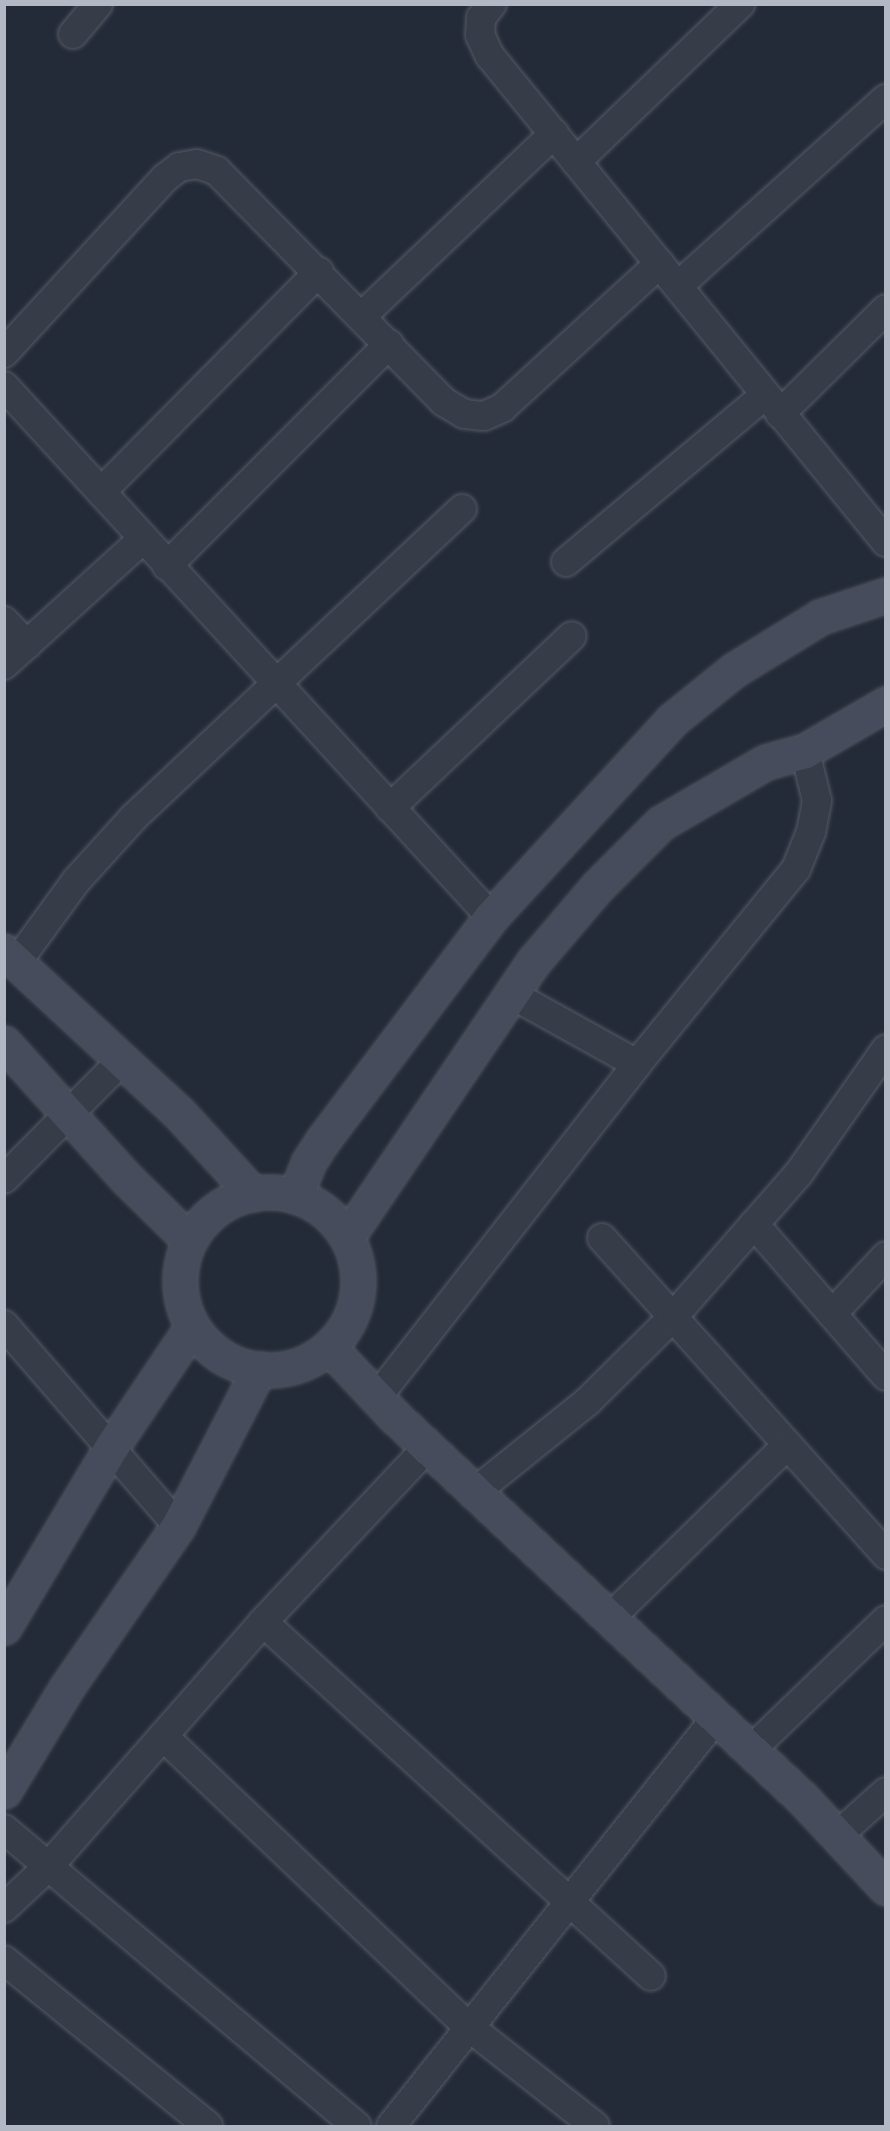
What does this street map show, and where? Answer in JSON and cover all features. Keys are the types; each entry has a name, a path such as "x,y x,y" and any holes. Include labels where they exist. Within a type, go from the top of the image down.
{"main road":[{"path":"295,1196 308,1163 323,1140 491,918 672,720 734,670 820,617 885,595"},
{"path":"346,1237 511,994 597,887 661,823 766,762 805,751 885,704"},
{"path":"11,956 213,1146 253,1194"},
{"path":"4,1043 69,1115 189,1240"},
{"path":"253,1194 295,1196 314,1204 336,1222 346,1237 359,1274 356,1303 345,1329 329,1347 298,1366 259,1368 238,1365 212,1350 192,1327 182,1299 181,1269 189,1240 207,1217 230,1200 253,1194"},
{"path":"7,1617 112,1446 192,1327"},
{"path":"329,1347 428,1448 751,1750 885,1888"},
{"path":"4,1791 67,1687 178,1526 259,1368"}],"street":[{"path":"73,34 98,4"},
{"path":"492,4 481,18 480,35 484,45 576,162 885,542"},
{"path":"576,162 740,4"},
{"path":"678,286 885,99"},
{"path":"362,316 554,134"},
{"path":"4,353 179,167 197,164 217,171 319,272 444,402 464,414 484,416 502,408 660,263"},
{"path":"100,492 319,272"},
{"path":"566,562 772,404 885,309"},
{"path":"167,566 389,344"},
{"path":"4,386 491,918"},
{"path":"11,956 134,817 462,509"},
{"path":"4,665 143,540"},
{"path":"4,621 27,645"},
{"path":"390,808 572,636"},
{"path":"378,1396 637,1064 796,869 811,832 817,801 805,751"},
{"path":"511,994 637,1064"},
{"path":"475,1492 588,1401 673,1317 799,1173 885,1049"},
{"path":"4,1179 122,1060"},
{"path":"754,1224 885,1376"},
{"path":"602,1238 885,1555"},
{"path":"832,1314 885,1256"},
{"path":"4,1325 112,1446 178,1526"},
{"path":"610,1618 787,1445"},
{"path":"4,1908 48,1867 263,1622 428,1448"},
{"path":"751,1750 885,1620"},
{"path":"263,1622 651,1976"},
{"path":"391,2127 568,1900 716,1718"},
{"path":"163,1736 469,2027 595,2127"},
{"path":"837,1836 885,1792"},
{"path":"4,1829 357,2127"},
{"path":"4,1960 208,2127"}]}
